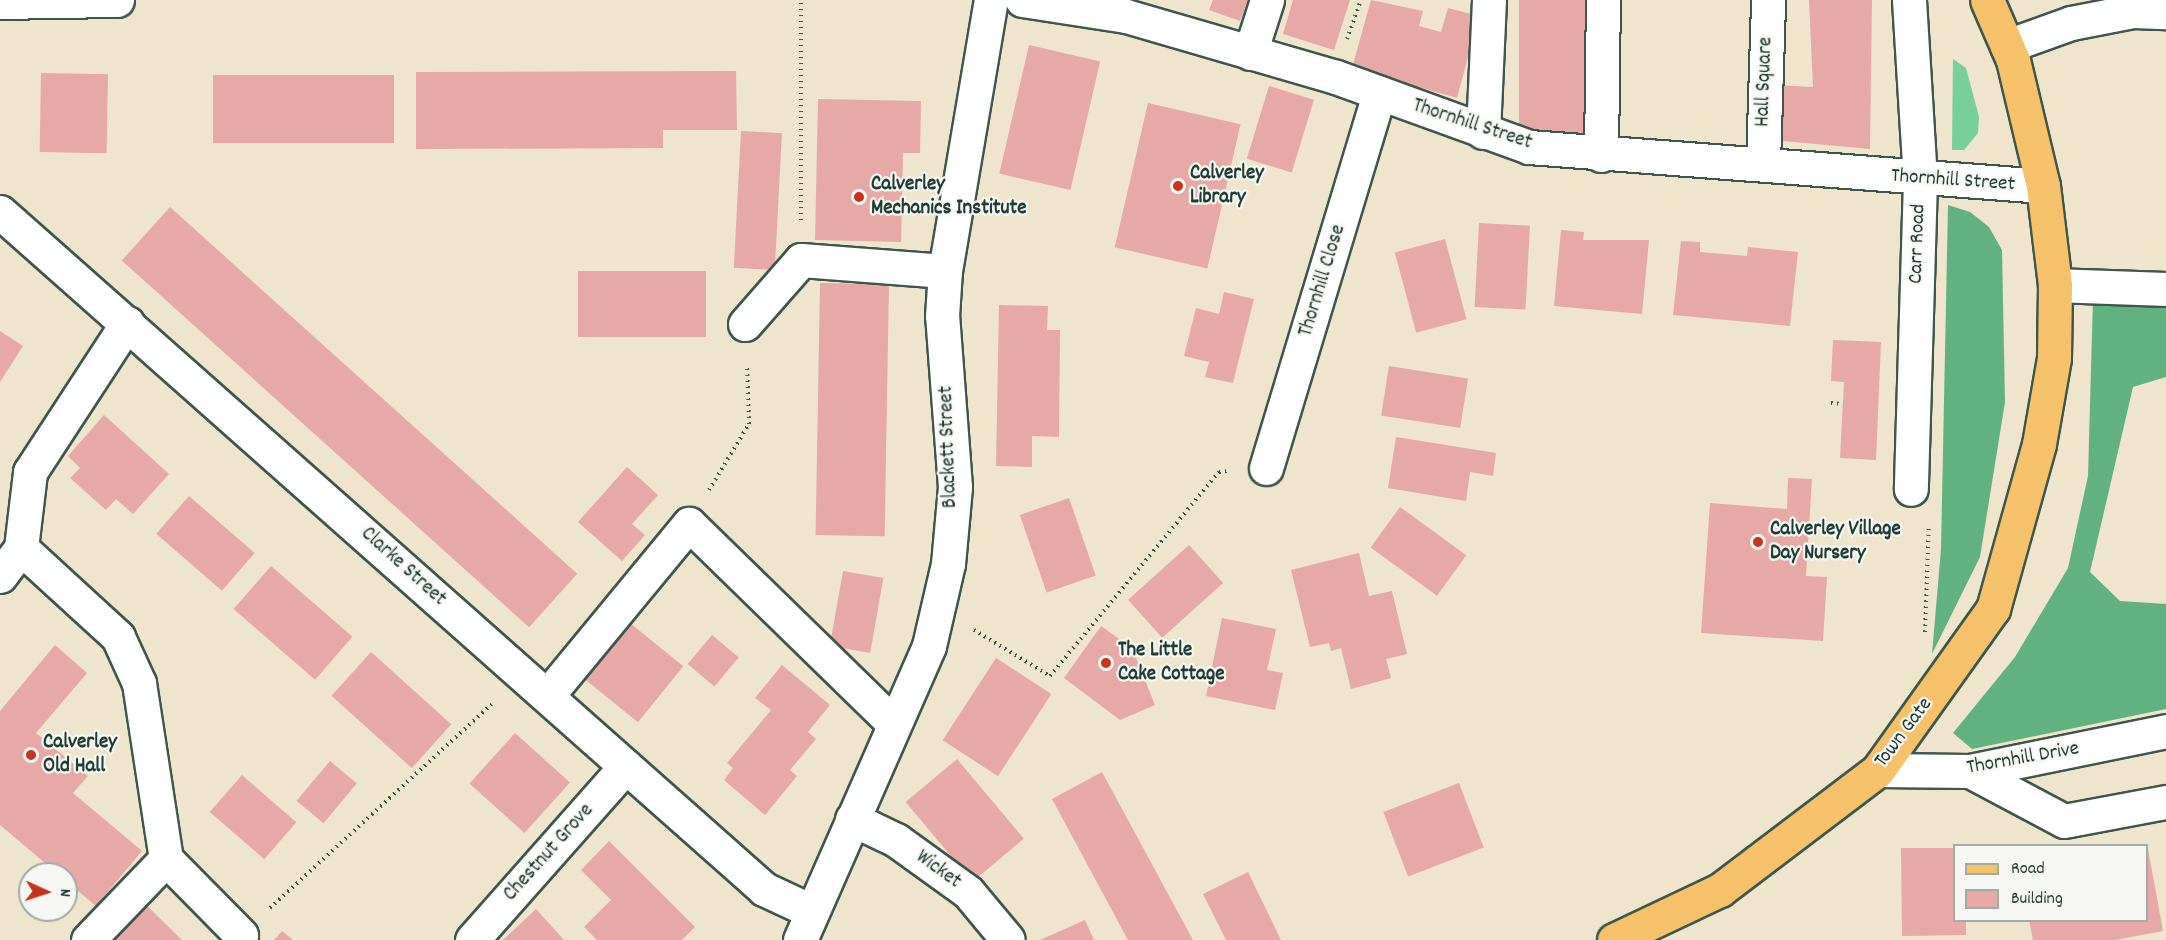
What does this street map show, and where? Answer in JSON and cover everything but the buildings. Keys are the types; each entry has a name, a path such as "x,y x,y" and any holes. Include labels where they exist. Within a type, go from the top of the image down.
{"main road":[{"path":"1987,0 2007,46 2043,186 2055,285"},
{"name":"Town Gate","path":"1614,940 1720,890 1878,770 1993,609 2039,444 2054,358 2055,285"}],"street":[{"path":"0,2 117,0"},
{"name":"Blackett Street","path":"806,926 929,645 948,564 955,487 942,316 945,271 991,0"},
{"name":"Thornhill Street","path":"1033,0 1126,16 1379,93 1529,147 1763,164 1920,180 2043,186"},
{"path":"1250,53 1267,0"},
{"path":"1483,132 1489,0"},
{"path":"1601,154 1603,0"},
{"name":"Hall Square","path":"1763,164 1768,0"},
{"name":"Carr Road","path":"1909,0 1920,180 1911,489"},
{"path":"2007,46 2071,23 2133,11 2166,12"},
{"name":"Thornhill Close","path":"1266,468 1379,93"},
{"name":"Clarke Street","path":"0,212 806,926"},
{"path":"746,324 801,260 945,271"},
{"path":"2055,285 2166,289"},
{"path":"0,576 21,548 30,472 127,323"},
{"path":"536,685 688,524 894,724"},
{"path":"21,548 118,637 138,683 166,859 241,935"},
{"name":"Thornhill Drive","path":"1878,770 1970,771 2166,731"},
{"name":"Chestnut Grove","path":"472,940 626,766"},
{"path":"1970,771 2064,821 2166,802"},
{"name":"Wicket","path":"852,819 896,840 968,892 1008,940"},
{"path":"88,940 166,859"}],"path":[{"path":"801,0 801,260"},
{"path":"688,524 749,424 746,324"},
{"path":"1831,403 1843,404"},
{"path":"938,608 1050,676 1219,472 1266,468"},
{"path":"1911,489 1930,497 1924,653 1938,687"},
{"path":"241,935 536,685"}],"green space":[{"path":"1953,59 1966,68 1979,117 1978,133 1964,150 1952,150"},
{"path":"1948,205 1970,212 1989,227 2002,250 2005,402 1980,557 1932,654 1941,549"},
{"path":"2093,298 2166,305 2166,377 2133,387 2090,572 2120,601 2166,604 2166,709 1972,749 1953,733 2015,657 2068,568 2088,476"}],"place":[{"name":"Calverley Library","path":"1178,186"},
{"name":"Calverley Mechanics Institute","path":"859,197"},
{"name":"Calverley Village Day Nursery","path":"1758,542"},
{"name":"The Little Cake Cottage","path":"1106,663"},
{"name":"Calverley Old Hall","path":"31,755"}]}
